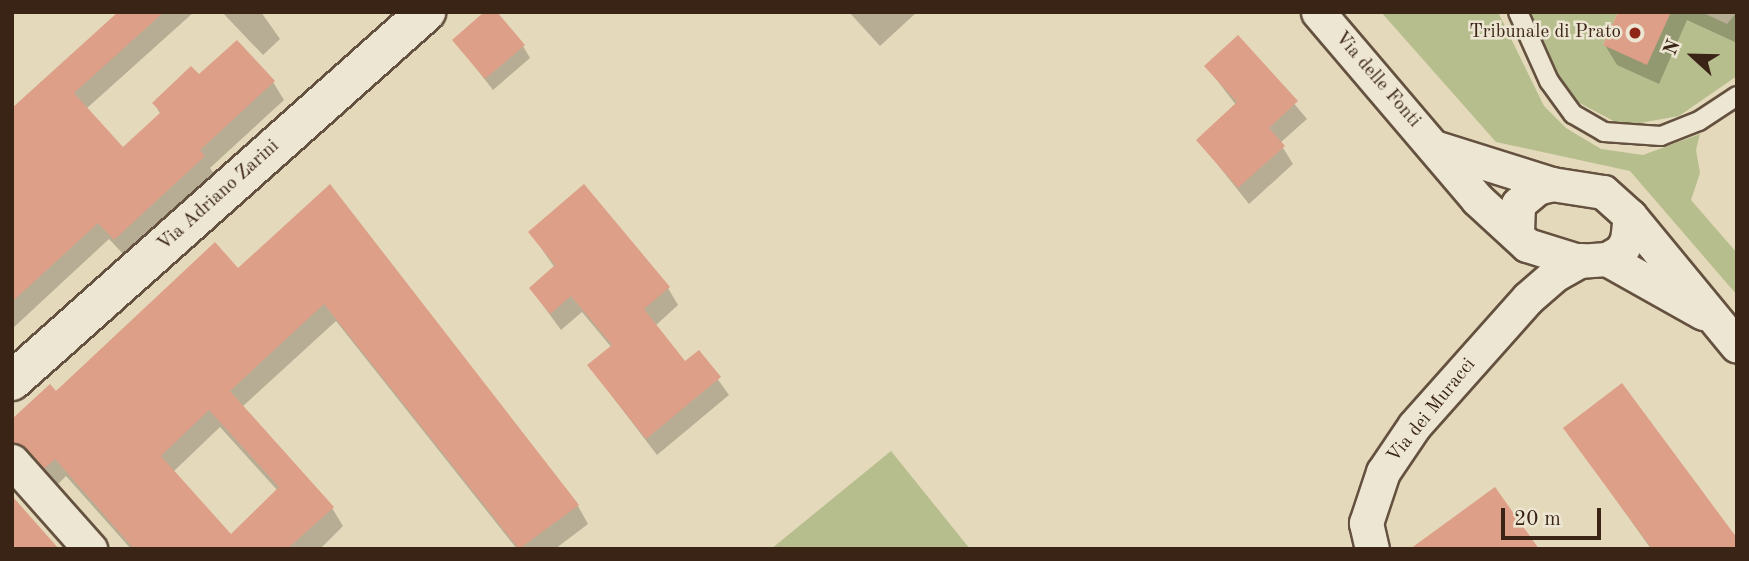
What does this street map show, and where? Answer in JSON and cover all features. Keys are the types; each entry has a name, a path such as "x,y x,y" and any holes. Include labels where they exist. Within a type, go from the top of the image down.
{"street":[{"name":"Via Adriano Zarini","path":"12,380 426,12"},
{"name":"Via delle Fonti","path":"1318,12 1437,148 1477,199 1519,236 1548,254 1594,260 1712,317"},
{"name":"Via delle Fonti","path":"1437,148 1552,184 1603,192 1630,215 1737,346"},
{"path":"1519,236 1518,204 1537,188 1552,184"},
{"path":"1594,260 1621,251 1628,240 1630,215"},
{"name":"Via dei Muracci","path":"1506,321 1518,290 1519,236"},
{"name":"Via dei Muracci","path":"1372,549 1366,523 1383,472 1414,426 1506,321 1556,274 1594,260"},
{"path":"12,461 90,549"}],"lane":[{"path":"1518,12 1557,92 1573,114 1604,132 1661,136 1699,121 1737,96"}],"green space":[{"path":"1381,12 1498,12 1544,106 1566,128 1601,149 1643,155 1700,134 1696,150 1700,173 1691,200 1737,253 1737,295 1630,171 1496,142"},
{"path":"1528,12 1618,12 1603,45 1651,12 1701,12 1727,24 1737,12 1737,76 1679,116 1623,126 1572,99 1556,78"},
{"path":"891,451 970,549 771,549"}],"building":[{"path":"118,12 164,12 74,93 123,147 161,112 152,103 191,66 199,74 237,40 275,81 200,150 205,156 114,240 98,223 12,302 12,108"},
{"path":"484,12 497,12 525,45 485,79 452,40"},
{"name":"Tribunale di Prato","path":"1618,12 1671,12 1647,65 1603,45"},
{"path":"1238,35 1298,101 1269,128 1285,146 1238,188 1196,140 1237,102 1204,66"},
{"path":"330,184 579,505 519,549 324,304 230,391 334,507 287,549 134,549 55,459 44,469 26,448 12,442 12,419 50,384 56,391 215,242 238,268","holes":["209,410 279,487 231,534 161,456"]},
{"path":"584,184 670,287 644,309 685,361 699,350 721,377 646,439 587,365 612,345 571,296 550,314 529,288 555,265 528,232"},
{"path":"1622,383 1737,538 1737,549 1652,549 1563,428"},
{"path":"1495,487 1539,549 1410,549"},
{"path":"12,490 13,497 59,549 12,549"}],"place":[{"name":"Tribunale di Prato","path":"1635,33"}]}
